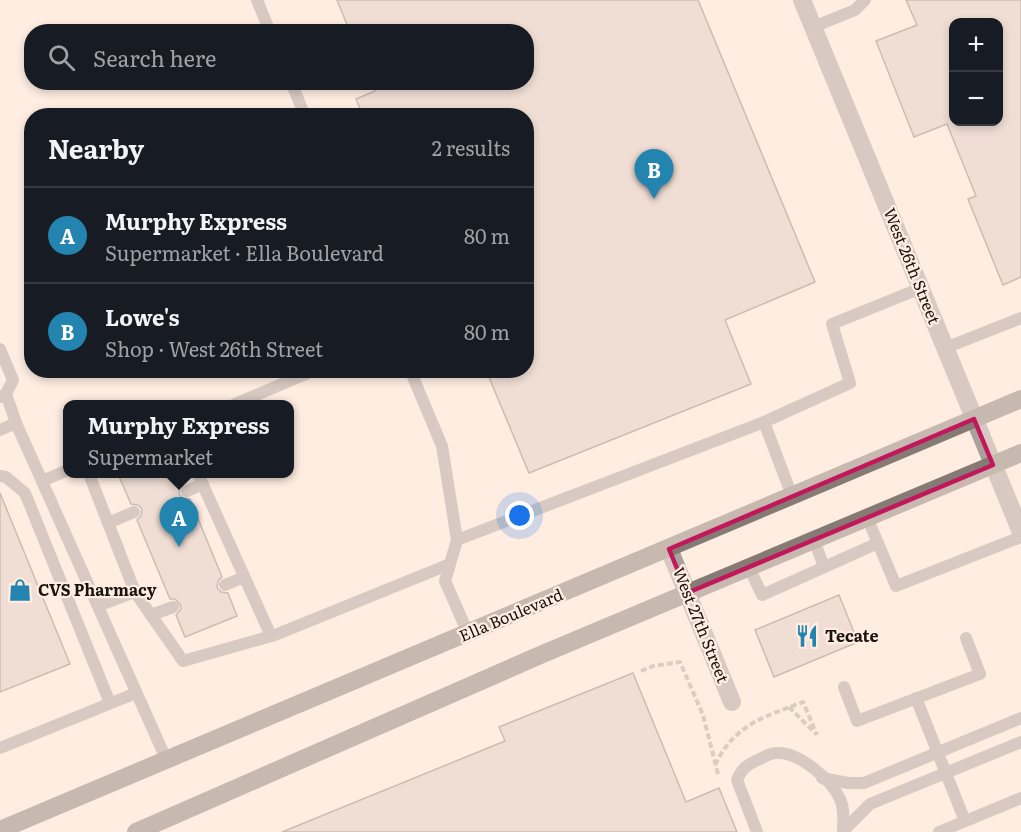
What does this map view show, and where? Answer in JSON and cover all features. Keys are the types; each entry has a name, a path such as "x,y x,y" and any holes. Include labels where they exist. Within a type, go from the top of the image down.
{"main road":[{"name":"Ella Boulevard","path":"0,830 1021,399"},
{"path":"136,832 687,593 1021,453"}],"street":[{"name":"West 26th Street","path":"802,0 1021,534"},
{"name":"West 27th Street","path":"669,549 732,702"}],"lane":[{"path":"257,0 267,24"},
{"path":"813,27 855,10 866,0"},
{"path":"294,90 302,108"},
{"path":"457,540 764,422 850,383 832,324 921,288"},
{"path":"945,348 1021,318"},
{"path":"0,349 13,380 3,396 167,761"},
{"path":"246,400 297,378"},
{"path":"413,378 442,446 457,540 446,581 468,633"},
{"path":"764,422 792,496"},
{"path":"0,430 16,423"},
{"path":"42,481 63,472"},
{"path":"0,476 6,477 25,493 110,703"},
{"path":"91,478 135,592 183,661 271,636 450,564"},
{"path":"187,491 200,479 271,636"},
{"path":"108,523 134,512"},
{"path":"867,518 896,586 1021,534"},
{"path":"814,540 824,567"},
{"path":"749,567 762,595 878,543"},
{"path":"225,585 244,577"},
{"path":"98,606 135,592"},
{"path":"151,615 173,607"},
{"path":"844,687 857,721 980,674 966,639"},
{"path":"0,748 136,693"},
{"path":"916,699 965,821"},
{"path":"822,777 848,783 864,783 1021,718"},
{"path":"843,831 870,804 1021,742"},
{"path":"757,832 737,780 740,771 747,764 774,752 783,753 810,767 840,797 843,809 843,831"},
{"path":"939,832 1021,798"}],"path":[{"path":"641,671 653,666 680,662 703,715 720,780"},
{"path":"715,765 738,733 753,720 789,707 803,702 817,735 789,707"}],"highlighted area":[{"path":"974,419 993,465 687,593 669,549"}],"building":[{"path":"337,0 698,0 815,282 725,320 751,384 529,473 489,378 534,378 534,108 360,108 356,99 375,90 534,90 534,24 347,24"},
{"path":"906,0 1021,0 1021,277 1003,285 968,199 976,196 947,124 914,137 876,41 917,25"},
{"path":"120,478 182,478 184,483 180,487 179,494 183,498 190,499 222,577 218,581 217,588 221,592 228,593 237,616 185,637 176,615 181,609 180,604 175,599 170,599 137,520 141,516 142,509 138,505 131,504"},
{"name":"CVS Pharmacy","path":"0,493 70,664 0,692"},
{"name":"Tecate","path":"839,595 858,642 774,677 755,630"},
{"path":"633,673 686,802 719,788 737,832 282,832 505,741 499,727"}],"place":[{"name":"Lowe's","path":"654,199"},
{"name":"Murphy Express","path":"179,547"},
{"name":"CVS Pharmacy","path":"20,590"},
{"name":"Tecate","path":"807,636"}]}
